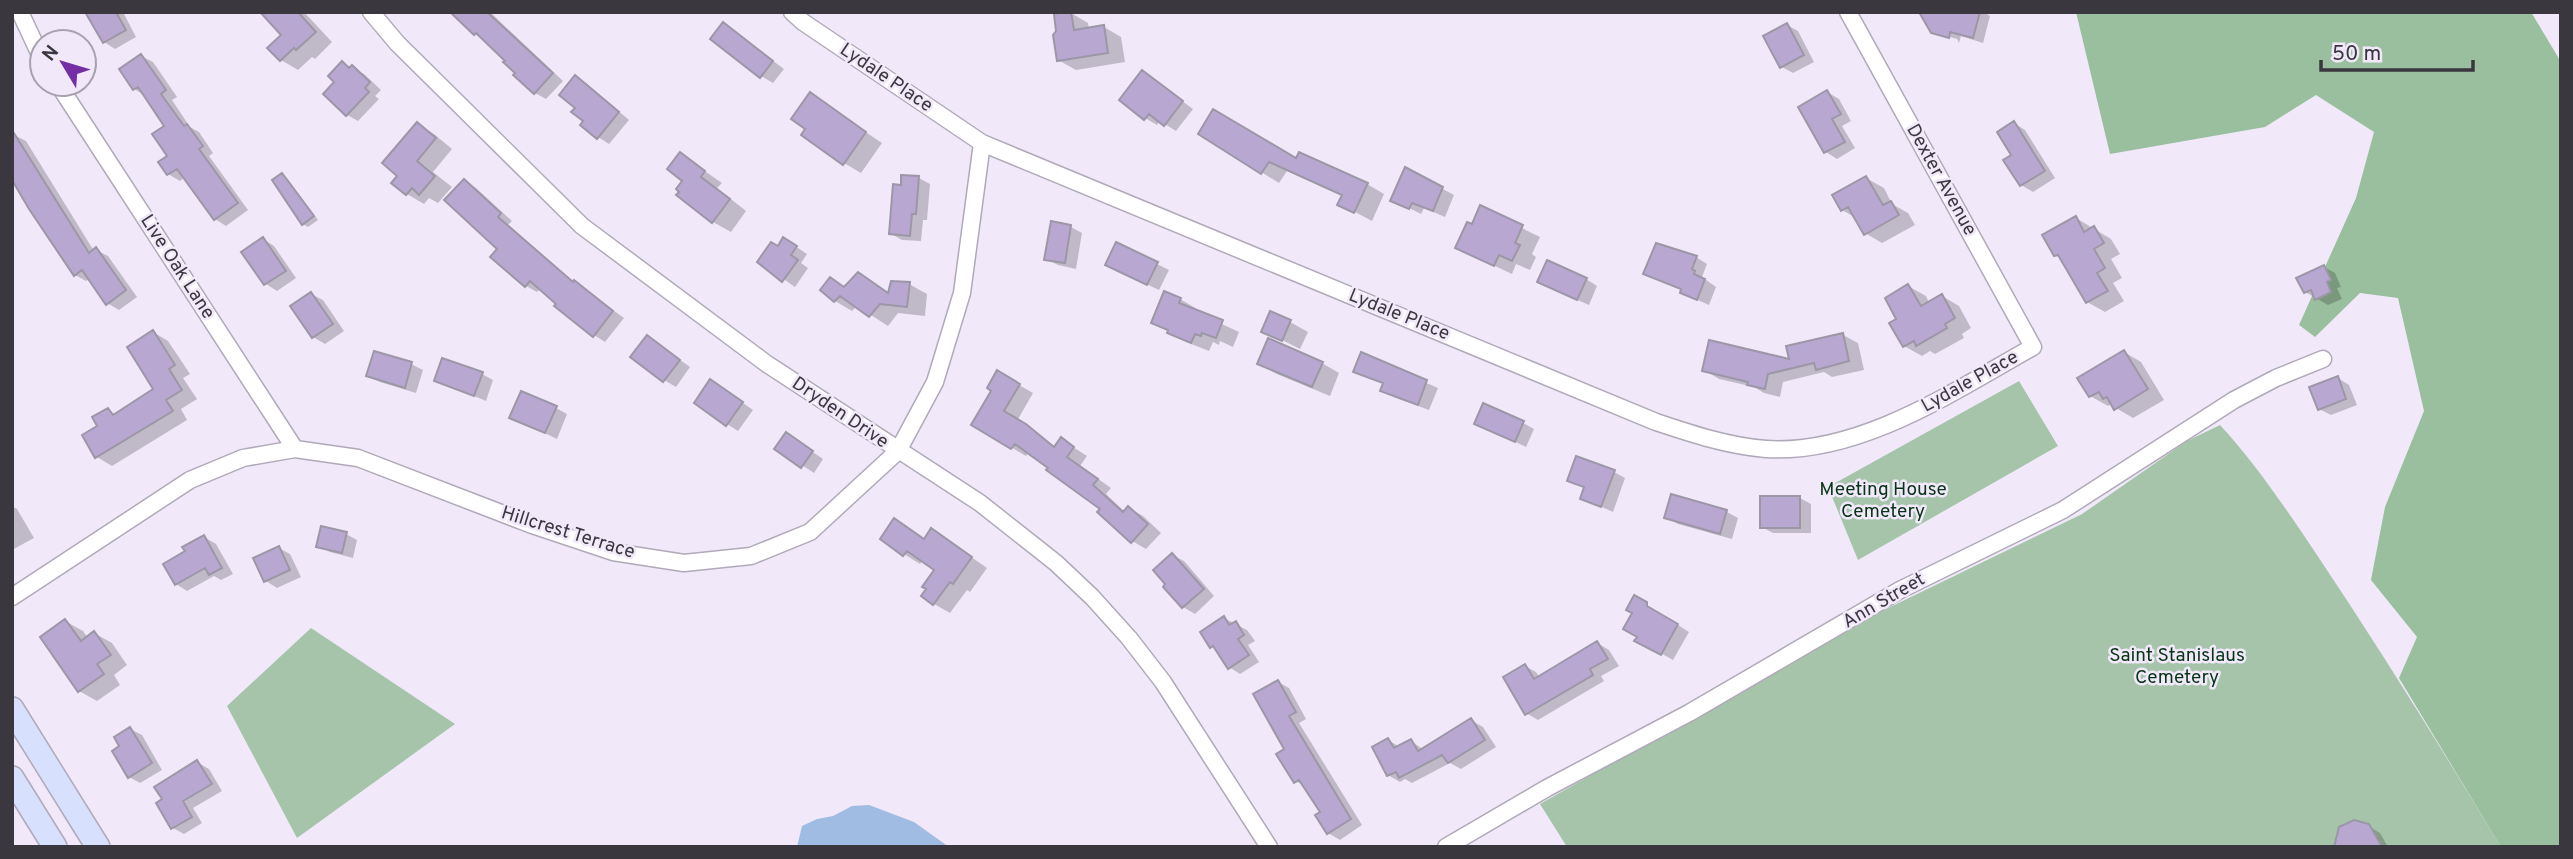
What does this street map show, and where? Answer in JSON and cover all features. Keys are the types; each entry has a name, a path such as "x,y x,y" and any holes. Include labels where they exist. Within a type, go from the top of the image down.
{"street":[{"path":"20,12 28,29"},
{"name":"Dryden Drive","path":"371,12 397,43 582,226 767,364 980,503 1020,533 1092,597 1129,638 1163,682 1269,847"},
{"name":"Lydale Place","path":"792,12 982,143 1656,422 1695,435 1767,449 1843,439 1880,428 1921,409 2033,347"},
{"name":"Dexter Avenue","path":"1848,12 2033,347"},
{"name":"Live Oak Lane","path":"67,98 295,449"},
{"name":"Hillcrest Terrace","path":"12,597 190,480 243,457 295,449 358,458 613,552 684,563 751,556 810,533 898,451 935,382 962,293 982,143"},
{"name":"Ann Street","path":"1446,847 1535,794 1689,713 1900,590 2063,510 2234,400 2276,378 2323,359"},
{"path":"12,709 98,847"},
{"path":"12,778 55,847"}],"green space":[{"path":"2076,12 2531,12 2561,62 2561,847 2501,847 2399,678 2417,637 2371,580 2385,507 2424,411 2398,298 2360,293 2315,337 2299,325 2356,198 2374,132 2316,95 2265,127 2110,154"},
{"name":"Meeting House Cemetery","path":"2019,381 2058,446 1858,560 1828,487"},
{"name":"Saint Stanislaus Cemetery","path":"2220,425 2257,470 2313,549 2501,847 1567,847 1540,804 1880,612 2082,514 2187,441"},
{"path":"311,628 455,724 297,838 227,706"}],"water":[{"path":"869,805 914,822 949,847 797,847 802,826 833,816 852,806"}],"building":[{"path":"85,12 116,12 126,30 103,43 98,28 94,28"},
{"path":"260,12 298,12 316,32 280,61 267,48 281,35"},
{"path":"450,12 487,12 553,73 534,94 513,75 515,73 503,62 505,61"},
{"path":"1071,12 1074,30 1104,25 1108,53 1057,61 1053,35 1056,31 1054,14"},
{"path":"1919,12 1980,12 1973,38 1950,32 1949,38 1931,33"},
{"path":"723,22 773,61 760,78 710,39"},
{"path":"1787,23 1804,55 1780,68 1763,36"},
{"path":"141,54 166,90 161,94 184,126 187,124 203,146 199,149 238,203 214,220 177,169 167,175 158,162 167,156 152,134 164,126 138,87 133,90 119,69"},
{"path":"342,61 349,68 352,65 370,82 365,88 369,92 346,116 323,94 334,82 328,76"},
{"path":"1142,70 1183,101 1164,126 1149,114 1144,120 1119,100"},
{"path":"575,75 619,112 597,139 580,125 583,121 571,112 575,108 559,95"},
{"path":"1827,90 1841,114 1832,119 1845,142 1824,153 1798,107"},
{"path":"810,92 866,132 843,165 801,135 805,129 791,119"},
{"path":"1213,109 1296,158 1299,152 1368,183 1354,213 1337,205 1342,195 1269,162 1261,174 1198,134"},
{"path":"2014,121 2045,171 2020,186 2003,160 2011,155 1997,132"},
{"path":"417,122 436,138 417,161 435,176 419,195 412,188 406,195 391,183 397,176 382,163"},
{"path":"12,130 89,253 96,247 126,290 106,305 82,270 74,276 12,180"},
{"path":"680,152 705,171 701,177 730,199 712,223 676,195 679,192 676,189 682,181 667,169"},
{"path":"1405,167 1443,187 1433,211 1412,203 1409,209 1390,201"},
{"path":"282,173 314,216 302,225 272,180"},
{"path":"901,175 919,176 916,214 912,214 910,236 889,234 893,184 901,185"},
{"path":"1866,176 1883,205 1891,201 1899,215 1864,235 1848,207 1841,211 1832,195"},
{"path":"464,179 501,213 498,217 573,282 574,280 613,311 593,337 554,306 556,304 530,281 525,287 490,257 497,249 444,200"},
{"path":"1480,205 1523,225 1515,243 1520,245 1512,261 1499,255 1494,266 1455,248 1467,222 1472,224"},
{"path":"2076,216 2084,232 2094,226 2104,243 2094,249 2105,268 2097,273 2108,291 2086,303 2058,255 2054,256 2042,235"},
{"path":"1051,221 1071,225 1065,263 1044,260"},
{"path":"263,237 286,271 264,285 241,252"},
{"path":"783,237 797,246 791,255 798,260 782,282 757,262 771,242 778,246"},
{"path":"1116,242 1158,262 1147,285 1105,265"},
{"path":"1656,243 1697,256 1692,269 1694,274 1705,279 1697,300 1680,293 1681,289 1643,274"},
{"path":"1547,260 1587,278 1577,300 1537,282"},
{"path":"2324,265 2331,280 2327,282 2331,292 2315,300 2311,290 2304,293 2296,278"},
{"path":"858,272 888,293 891,281 910,282 907,307 880,304 869,317 840,296 834,302 820,290 830,277 844,287"},
{"path":"1908,284 1921,306 1942,294 1955,318 1945,324 1947,328 1916,346 1914,341 1903,347 1889,323 1896,319 1885,298"},
{"path":"1164,291 1181,298 1179,303 1223,320 1216,338 1202,333 1201,336 1195,334 1191,343 1151,323"},
{"path":"311,292 333,324 312,338 290,306"},
{"path":"1270,311 1291,320 1282,341 1261,332"},
{"path":"153,330 175,365 169,369 182,390 166,400 173,411 95,458 82,435 97,426 92,417 108,408 113,415 153,389 127,347"},
{"path":"1843,333 1849,361 1816,370 1814,363 1768,374 1765,389 1702,371 1709,340 1789,359 1786,346"},
{"path":"647,335 680,360 663,382 630,357"},
{"path":"1268,338 1323,362 1312,387 1257,364"},
{"path":"2124,350 2148,389 2114,410 2107,397 2103,399 2099,392 2089,397 2077,378"},
{"path":"374,351 412,362 405,388 366,376"},
{"path":"1361,352 1427,380 1418,405 1380,391 1383,383 1353,372"},
{"path":"442,358 483,372 474,396 434,381"},
{"path":"997,370 1020,384 1004,411 1026,424 1054,447 1061,437 1074,447 1067,457 1098,479 1093,485 1123,512 1128,506 1148,524 1131,543 1097,512 1100,509 1046,470 1048,468 1015,444 1011,449 971,425 991,391 987,388"},
{"path":"2338,376 2346,399 2318,410 2309,387"},
{"path":"710,379 743,402 726,426 694,403"},
{"path":"521,391 557,406 545,433 509,418"},
{"path":"1483,403 1524,421 1515,442 1474,424"},
{"path":"786,432 813,451 801,468 774,449"},
{"path":"1576,456 1615,470 1601,507 1580,499 1584,487 1567,481"},
{"path":"1671,494 1727,510 1720,534 1664,518"},
{"path":"1760,496 1800,496 1800,528 1760,528"},
{"path":"894,518 924,539 931,528 972,557 953,584 950,582 933,605 921,596 926,589 922,587 934,570 907,551 903,556 880,539"},
{"path":"321,526 347,532 342,553 316,547"},
{"path":"204,535 222,568 209,575 205,568 175,585 163,564 185,551 182,547"},
{"path":"279,546 290,570 264,582 253,558"},
{"path":"1172,553 1204,589 1182,608 1163,587 1165,584 1153,570"},
{"path":"1634,595 1678,624 1661,655 1634,641 1637,637 1623,629 1632,613 1626,610"},
{"path":"1224,616 1229,625 1236,621 1244,635 1238,639 1249,655 1228,669 1200,632"},
{"path":"65,619 81,641 94,631 111,655 97,664 104,674 78,692 40,637"},
{"path":"1597,641 1608,659 1590,669 1593,675 1525,715 1503,677 1525,664 1534,679"},
{"path":"1278,680 1296,712 1289,716 1351,819 1327,834 1315,815 1320,812 1299,780 1294,783 1276,754 1284,749 1253,694"},
{"path":"1471,718 1485,740 1448,763 1442,755 1399,778 1396,772 1387,776 1372,747 1388,738 1394,748 1411,739 1418,751"},
{"path":"130,727 152,763 128,778 112,751 119,746 114,737"},
{"path":"197,760 212,784 183,801 192,817 171,829 156,803 162,799 154,787"},
{"path":"2354,820 2369,824 2382,847 2334,847 2339,827"}]}
